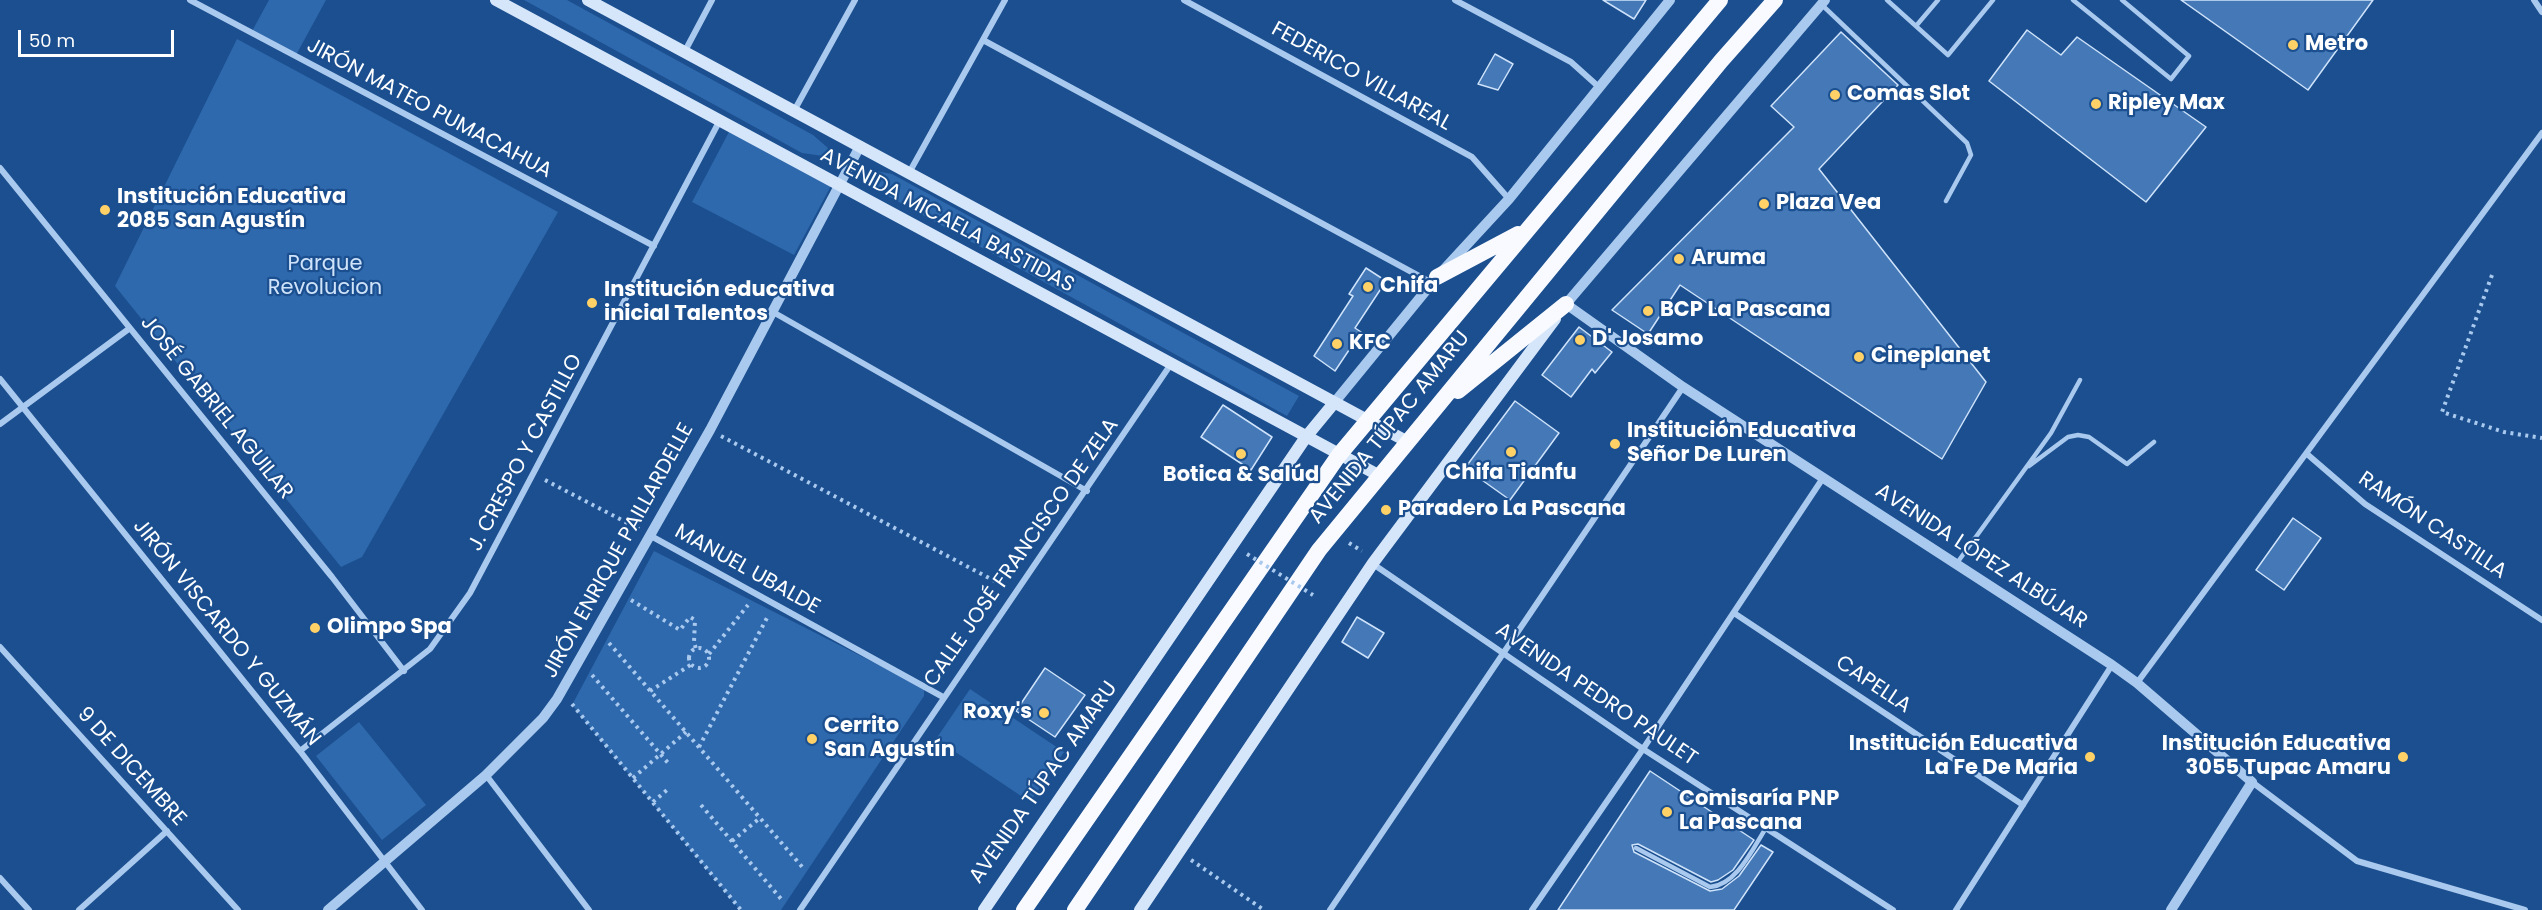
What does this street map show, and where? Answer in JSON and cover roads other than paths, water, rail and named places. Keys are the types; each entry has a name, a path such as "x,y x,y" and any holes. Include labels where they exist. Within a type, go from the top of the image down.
{"highway":[{"name":"AVENIDA TÚPAC AMARU","path":"1024,910 1366,420 1720,0"},
{"name":"AVENIDA TÚPAC AMARU","path":"1076,910 1319,550 1775,0"},
{"path":"1435,280 1526,229"},
{"path":"1430,414 1566,304"}],"main road":[{"name":"AVENIDA MICAELA BASTIDAS","path":"496,0 1380,476"},
{"name":"AVENIDA MICAELA BASTIDAS","path":"588,0 1408,442"},
{"path":"1140,910 1372,563 1566,304"},
{"name":"AVENIDA TÚPAC AMARU","path":"984,910 1224,561 1306,437 1334,403"}],"street":[{"name":"JIRÓN MATEO PUMACAHUA","path":"190,0 654,246"},
{"path":"684,52 712,0"},
{"path":"794,111 855,0"},
{"path":"909,173 1005,0"},
{"name":"FEDERICO VILLAREAL","path":"1184,0 1472,157 1509,199"},
{"path":"1455,0 1571,62 1600,88"},
{"name":"AVENIDA TÚPAC AMARU","path":"1334,403 1435,280 1509,199 1670,0"},
{"path":"2534,0 2542,12"},
{"path":"1566,304 1823,2"},
{"path":"983,40 1435,280"},
{"name":"J. CRESPO Y CASTILLO","path":"300,751 430,649 470,593 720,120"},
{"path":"2137,683 2542,133"},
{"name":"JIRÓN ENRIQUE PAILLARDELLE","path":"328,910 486,775 543,718 562,692 710,430 860,146"},
{"name":"JOSÉ GABRIEL AGUILAR","path":"0,168 332,577 404,671"},
{"name":"AVENIDA LÓPEZ ALBÚJAR","path":"1566,304 1683,387 1957,563 2137,683 2252,782"},
{"path":"773,312 1087,491"},
{"path":"0,424 130,328"},
{"name":"CALLE JOSÉ FRANCISCO DE ZELA","path":"800,910 943,697 1087,491 1171,364"},
{"name":"JIRÓN VISCARDO Y GUZMÁN","path":"0,379 300,751 422,910"},
{"path":"1330,910 1683,387"},
{"name":"RAMÓN CASTILLA","path":"2307,454 2365,504 2542,620"},
{"path":"1532,910 1643,749 1823,478"},
{"name":"MANUEL UBALDE","path":"651,536 943,697"},
{"name":"AVENIDA PEDRO PAULET","path":"1372,563 1643,749 1893,910"},
{"name":"CAPELLA","path":"1734,613 2023,805"},
{"name":"9 DE DICEMBRE","path":"0,647 238,910"},
{"path":"1956,910 2112,666"},
{"path":"486,775 589,910"},
{"path":"2171,910 2252,782 2358,861 2525,910"},
{"path":"79,910 167,831"},
{"path":"0,878 29,910"}],"lane":[{"path":"1887,0 1948,55 1993,0"},
{"path":"1916,26 1938,0"},
{"path":"2073,0 2171,79 2189,56 2122,0"},
{"path":"1823,2 1967,142 1971,155 1946,201"},
{"path":"1957,563 2051,432 2080,380"},
{"path":"2023,472 2068,437 2089,437 2127,464 2154,442"},
{"path":"1636,848 1710,887 1717,886 1740,868 1766,828"}],"place":[{"name":"Metro","path":"2293,45"},
{"name":"Comas Slot","path":"1835,95"},
{"name":"Ripley Max","path":"2096,104"},
{"name":"Plaza Vea","path":"1764,204"},
{"name":"Institución Educativa 2085 San Agustín","path":"105,210"},
{"name":"Aruma","path":"1679,259"},
{"name":"Chifa","path":"1368,287"},
{"name":"Institución educativa inicial Talentos","path":"592,303"},
{"name":"BCP La Pascana","path":"1648,311"},
{"name":"D' Josamo","path":"1580,340"},
{"name":"KFC","path":"1337,344"},
{"name":"Cineplanet","path":"1859,357"},
{"name":"Institución Educativa Señor De Luren","path":"1615,444"},
{"name":"Chifa Tianfu","path":"1511,452"},
{"name":"Botica & Salúd","path":"1241,454"},
{"name":"Paradero La Pascana","path":"1386,510"},
{"name":"Olimpo Spa","path":"315,628"},
{"name":"Roxy's","path":"1044,713"},
{"name":"Cerrito San Agustín","path":"812,739"},
{"name":"Institución Educativa La Fe De Maria","path":"2090,757"},
{"name":"Institución Educativa 3055 Tupac Amaru","path":"2403,757"},
{"name":"Comisaría PNP La Pascana","path":"1667,812"}],"park label":[{"name":"Parque Revolucion","path":"325,277"}]}
